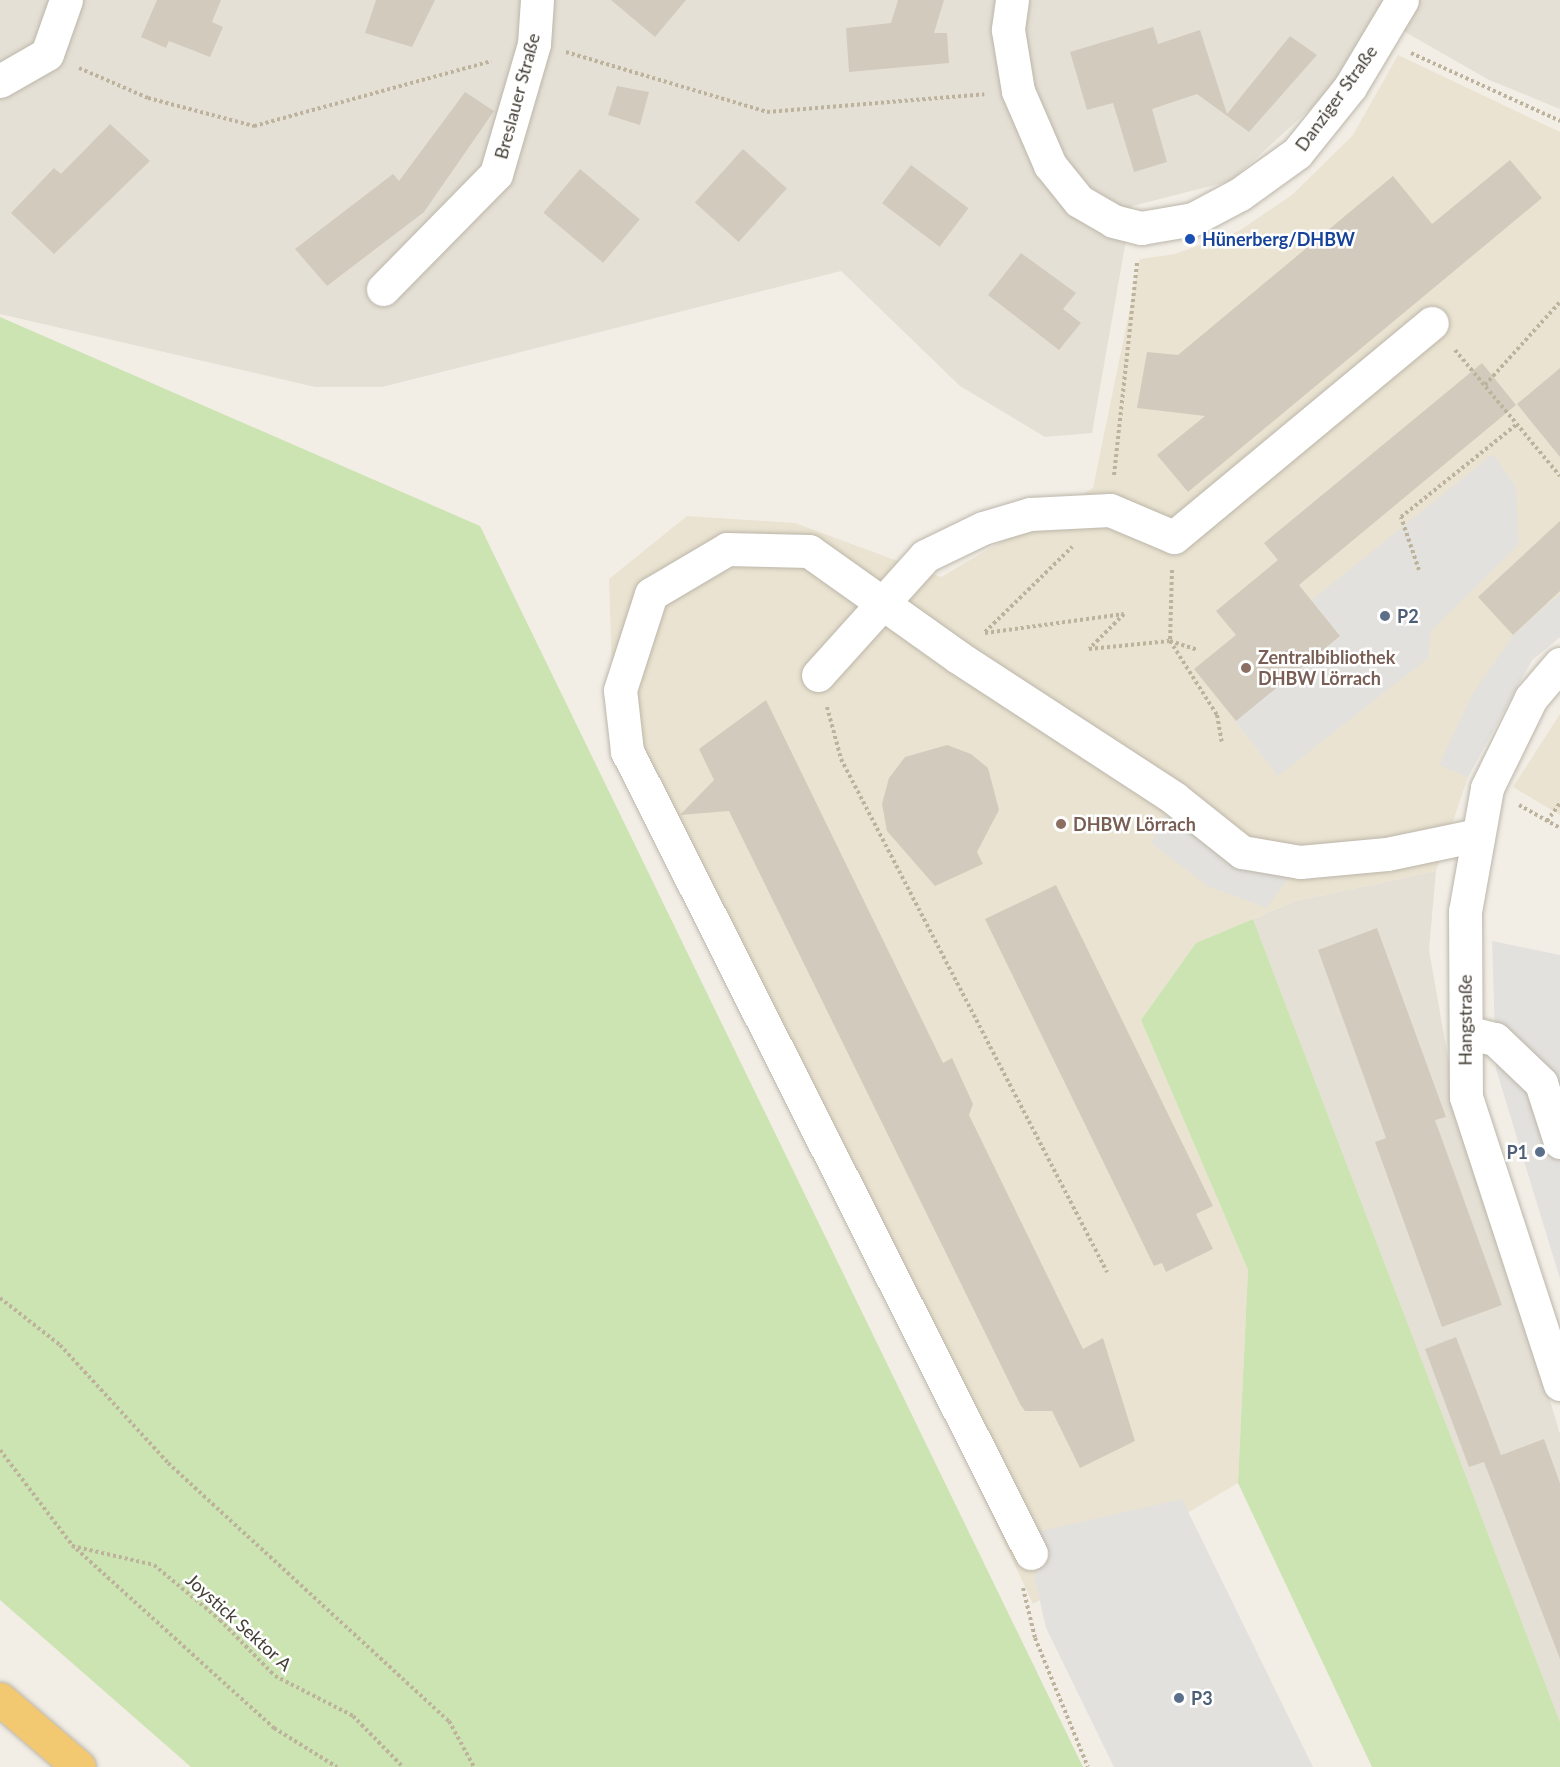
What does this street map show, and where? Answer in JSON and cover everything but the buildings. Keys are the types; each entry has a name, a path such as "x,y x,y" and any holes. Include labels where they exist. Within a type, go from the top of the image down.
{"highway":[{"path":"0,1699 79,1767"}],"street":[{"path":"0,81 47,54 66,0"},
{"name":"Breslauer Straße","path":"383,289 496,174 534,44 537,0"},
{"path":"1012,0 1008,30 1018,91 1050,165 1079,201 1113,221 1141,228"},
{"name":"Danziger Straße","path":"1141,228 1193,219 1240,194 1297,153 1350,87 1402,0"},
{"path":"818,675 925,556 983,528 1030,514 1110,510 1174,537 1432,323"},
{"path":"1031,1553 627,751 620,690 651,594 727,549 809,550 885,600 958,657 1174,798 1242,852 1299,862 1387,854 1477,835"},
{"name":"Hangstraße","path":"1560,664 1531,698 1487,788 1465,911 1466,1097 1560,1383"},
{"path":"1466,1032 1495,1039 1541,1083 1560,1142"}],"path":[{"path":"47,54 148,98 254,126 472,69"},
{"path":"605,62 767,112 968,96"},
{"path":"1433,63 1560,121"},
{"path":"958,657 1110,510 1141,228"},
{"path":"1485,385 1560,302"},
{"path":"1476,376 1560,476"},
{"path":"1419,570 1401,517 1517,424"},
{"path":"1174,537 1170,641 1217,715 1222,742"},
{"path":"984,633 1124,614 1089,649 1170,641 1198,650"},
{"path":"818,675 841,759 1107,1272"},
{"path":"1487,788 1560,828"},
{"path":"1547,821 1560,803"},
{"path":"0,1298 60,1345 168,1463 449,1721 474,1767"},
{"path":"0,1450 72,1545 274,1728 337,1767"},
{"name":"Joystick Sektor A","path":"72,1545 154,1565 220,1620 274,1676 353,1716 403,1767"},
{"path":"1031,1553 1021,1564 1031,1627 1088,1767"}],"shaded area":[{"path":"0,0 1560,0 1560,109 1489,80 1379,17 1323,97 1231,181 1132,206 1092,433 1045,437 960,386 841,271 382,387 315,387 0,314"},
{"name":"DHBW Lörrach","path":"1398,55 1560,132 1560,637 1532,660 1492,729 1468,777 1436,871 1295,901 1196,943 1141,1020 1248,1270 1238,1483 1033,1604 613,702 609,579 687,516 795,523 941,577 1093,488 1140,259 1175,254 1239,231 1292,195 1353,135"},
{"name":"P2","path":"1493,454 1516,487 1519,544 1431,631 1428,658 1278,776 1235,721 1340,636 1312,600"},
{"path":"1560,594 1560,637 1532,660 1468,777 1439,765 1472,695 1515,633"},
{"path":"1560,714 1560,815 1513,787"},
{"path":"1174,798 1242,852 1300,862 1267,908 1208,886 1151,843"},
{"path":"1436,871 1429,950 1448,1058 1560,1434 1560,1722 1253,919 1295,901"},
{"name":"P1","path":"1492,941 1560,955 1560,1279 1496,1069"},
{"name":"P3","path":"1182,1499 1313,1767 1114,1767 1046,1628 1035,1580 1041,1531"}],"green space":[{"path":"0,317 480,526 1083,1767 191,1767 0,1600"},
{"path":"1253,919 1560,1722 1560,1767 1372,1767 1238,1483 1248,1270 1141,1020 1196,943"}],"place":[{"name":"Hünerberg/DHBW","path":"1190,239"},
{"name":"P2","path":"1385,616"},
{"name":"Zentralbibliothek DHBW Lörrach","path":"1246,668"},
{"name":"DHBW Lörrach","path":"1061,824"},
{"name":"P1","path":"1540,1152"},
{"name":"P3","path":"1179,1698"}]}
